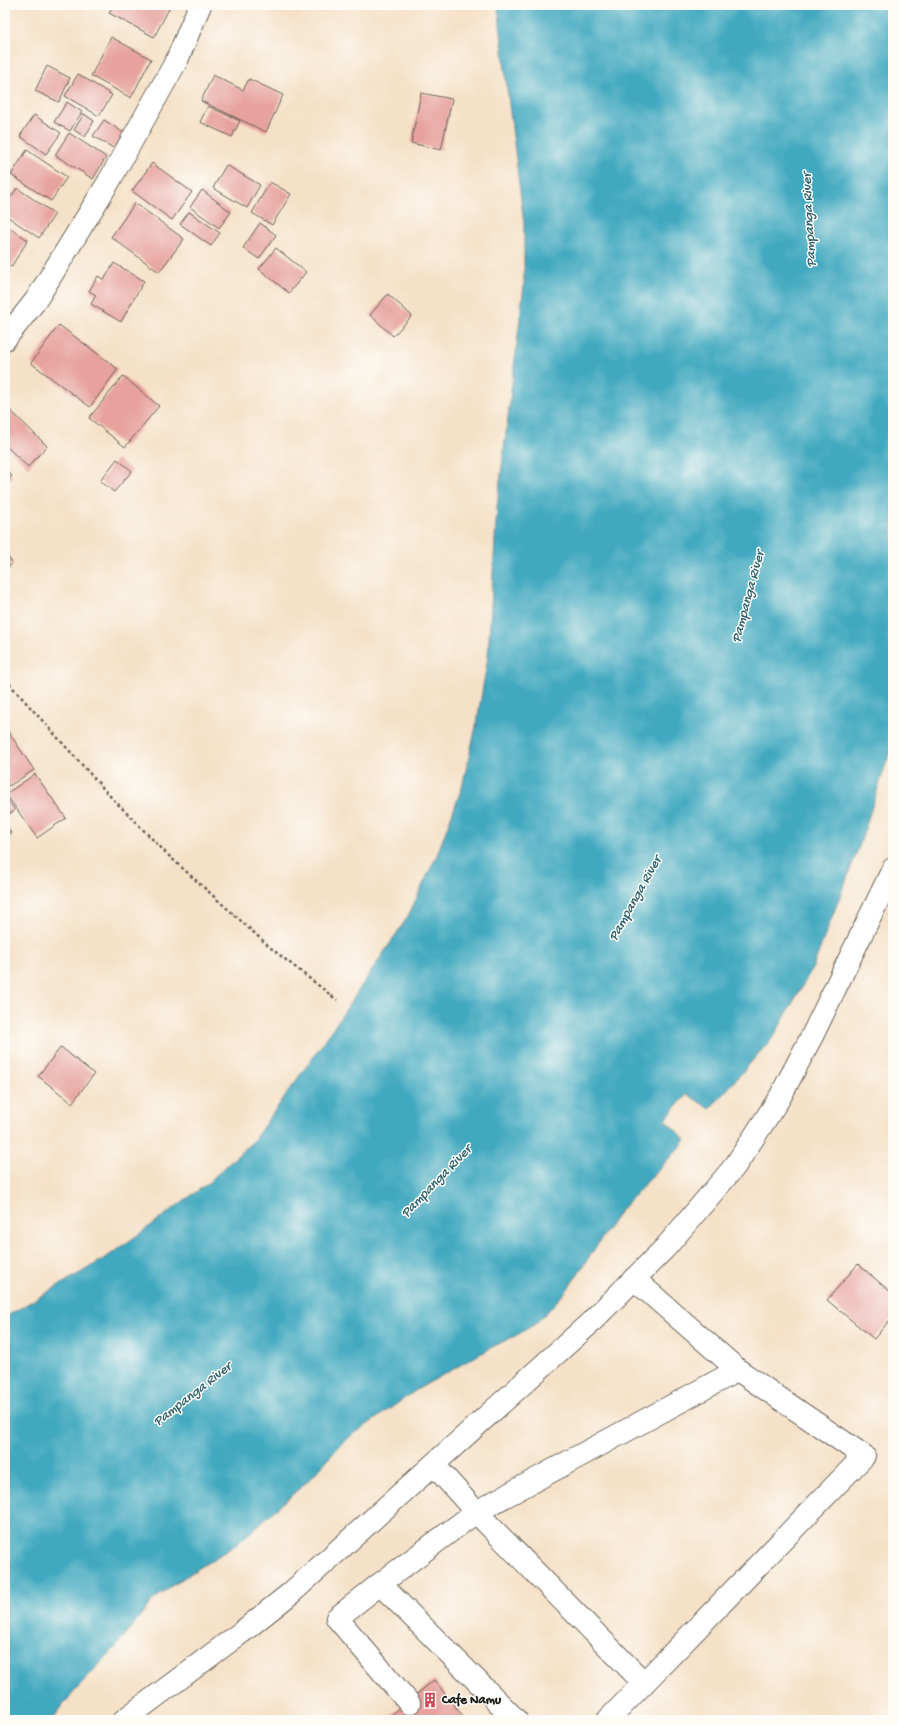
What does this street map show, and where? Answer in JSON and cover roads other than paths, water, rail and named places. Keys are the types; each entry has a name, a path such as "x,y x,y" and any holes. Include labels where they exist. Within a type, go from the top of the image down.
{"street":[{"path":"5,339 36,300 108,183 177,60 200,5"},
{"path":"124,1720 242,1632 278,1603 590,1324 665,1248 735,1166 780,1097 812,1036 893,869"},
{"path":"608,1720 864,1456 738,1370 634,1279"},
{"path":"409,1703 337,1618 476,1512 738,1370"},
{"path":"434,1465 476,1512 644,1683"},
{"path":"380,1584 516,1720"}],"water":[{"name":"Pampanga River","path":"498,5 893,5 893,742 860,844 813,967 774,1036 710,1109 687,1094 665,1120 686,1140 620,1211 567,1290 548,1311 535,1324 517,1335 496,1345 418,1389 344,1441 310,1479 237,1544 174,1584 152,1601 115,1648 74,1691 52,1720 5,1720 5,1317 104,1259 208,1183 253,1141 328,1036 407,918 437,855 462,787 477,722 488,656 497,507 524,285 524,223"}],"place":[{"name":"Cafe Namu","path":"430,1700"}]}
